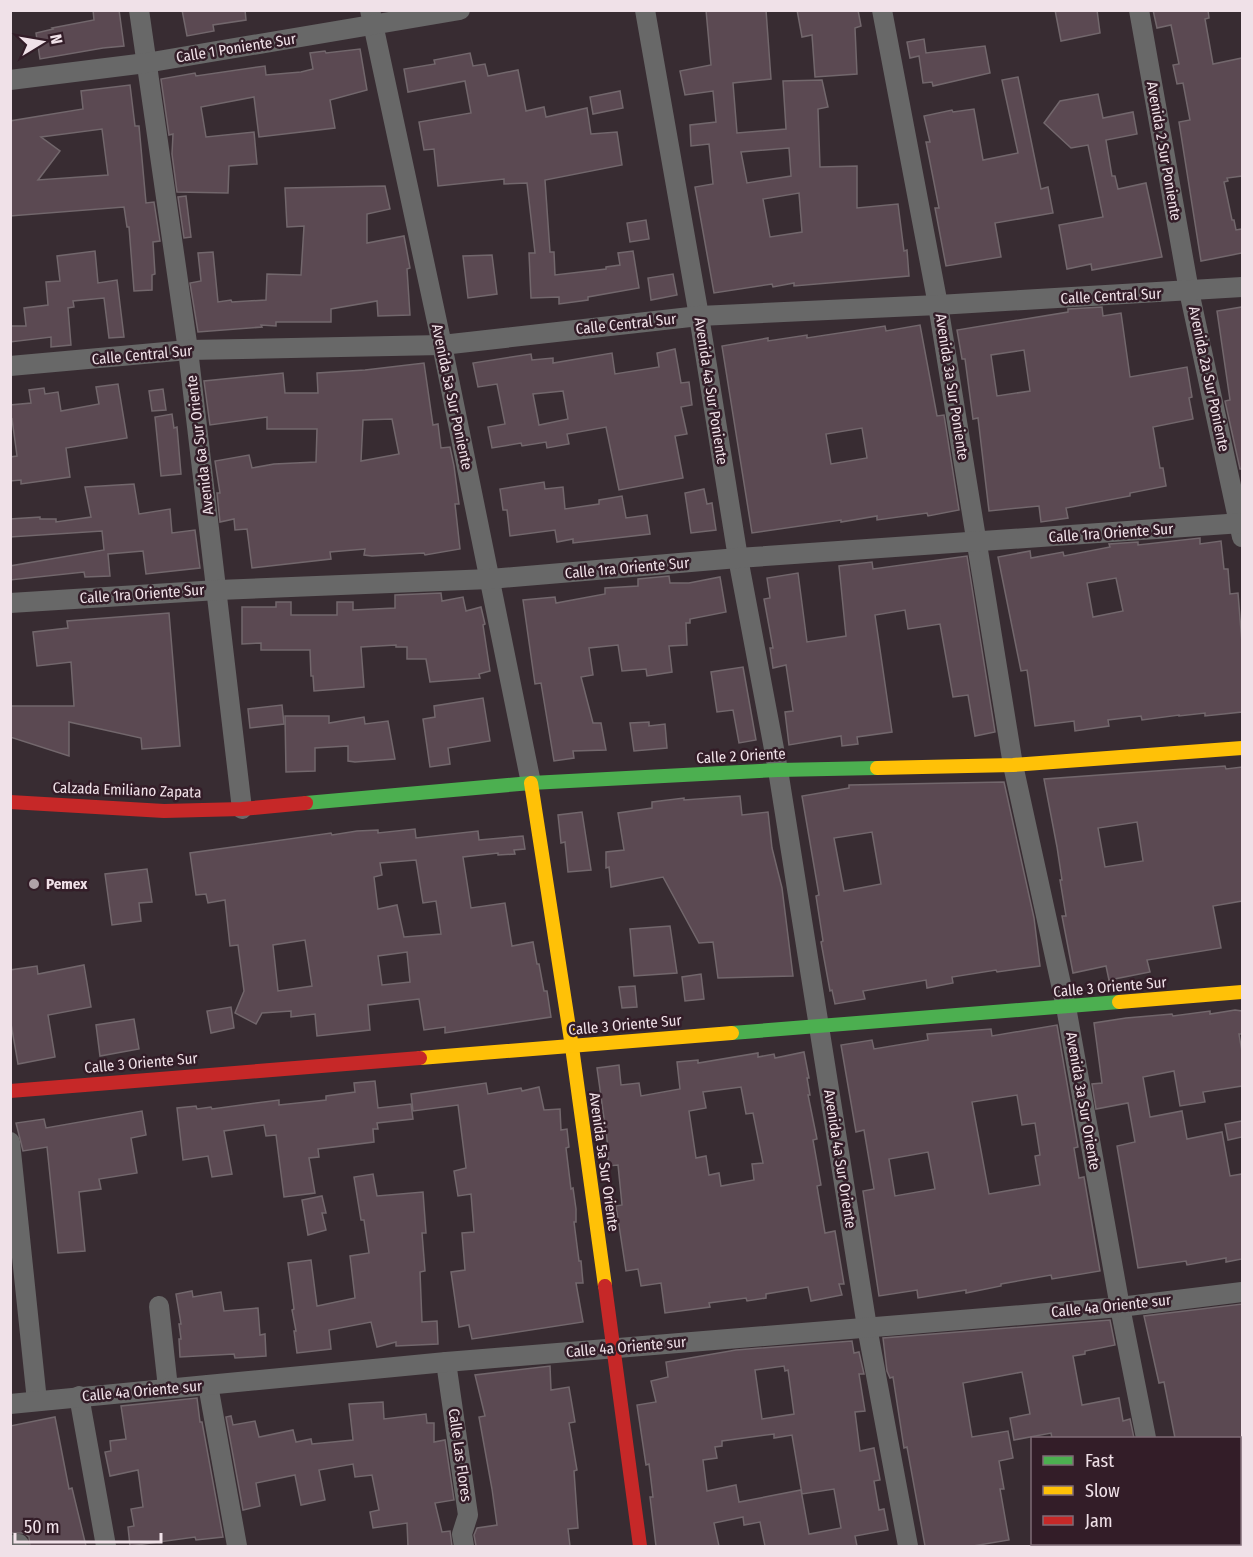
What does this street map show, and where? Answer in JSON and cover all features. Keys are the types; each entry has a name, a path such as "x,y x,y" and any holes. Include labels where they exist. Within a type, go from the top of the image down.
{"main road":[{"name":"Calle 2 Oriente","path":"242,809 531,783 778,770 1013,765 1242,748"},
{"name":"Avenida 5a Sur Oriente","path":"531,783 572,1047 640,1546"},
{"name":"Calzada Emiliano Zapata","path":"10,802 164,811 242,809"},
{"name":"Calle 3 Oriente Sur","path":"10,1091 1242,992"}],"street":[{"name":"Avenida 6a Sur Oriente","path":"139,10 189,350 242,809"},
{"name":"Calle 1 Poniente Sur","path":"10,80 146,63 372,18 460,10"},
{"name":"Avenida 4a Sur Poniente","path":"645,10 699,316 738,558 778,770"},
{"name":"Avenida 3a Sur Poniente","path":"882,10 938,305 1013,765"},
{"name":"Avenida 2 Sur Poniente","path":"1139,10 1190,291"},
{"name":"Avenida 5a Sur Poniente","path":"372,18 442,345 531,783"},
{"name":"Calle Central Sur","path":"10,366 189,350 442,345 699,316 1242,287"},
{"name":"Avenida 2a Sur Poniente","path":"1190,291 1242,528"},
{"name":"Calle 1ra Oriente Sur","path":"10,603 218,590 490,579 738,558 1242,528"},
{"name":"Avenida 3a Sur Oriente","path":"1013,765 1066,1007 1146,1437"},
{"name":"Avenida 4a Sur Oriente","path":"778,770 867,1327 908,1546"},
{"path":"10,1142 37,1401"},
{"name":"Calle 4a Oriente sur","path":"10,1404 446,1362 1120,1307 1242,1292"},
{"path":"159,1306 168,1388"},
{"name":"Calle Las Flores","path":"446,1362 468,1515 462,1534 464,1546"},
{"path":"208,1385 237,1546"},
{"path":"79,1396 106,1546"}],"building":[{"path":"93,10 119,10 124,46 40,59 36,33 94,20"},
{"path":"182,10 245,10 246,20 213,25 214,31 187,36"},
{"path":"706,10 766,10 771,79 733,83 737,133 786,129 783,81 822,80 828,107 818,109 820,167 857,166 857,208 898,204 904,251 907,250 909,276 794,286 794,283 773,287 772,284 714,293 695,187 713,184 709,144 691,146 690,125 716,122 713,91 685,95 680,71 711,65","holes":["789,148 791,176 747,183 741,152","799,193 802,232 770,237 763,199"]},
{"path":"797,10 858,10 861,26 855,28 857,74 815,77 812,35 802,37"},
{"path":"1055,10 1097,10 1100,33 1061,41"},
{"path":"1153,10 1208,10 1209,18 1205,19 1213,64 1242,58 1242,176 1227,178 1228,181 1224,182 1232,220 1234,220 1236,230 1242,229 1242,253 1201,261 1179,122 1190,120 1183,83 1177,84 1173,65 1179,64 1171,25 1157,28"},
{"path":"924,39 926,53 985,46 990,73 933,86 932,82 923,83 919,56 910,58 907,42"},
{"path":"360,49 367,90 330,100 335,128 259,137 254,97 201,107 206,137 254,132 257,164 229,166 228,193 177,192 172,154 173,134 169,135 161,79 265,66 266,75 301,72 313,69 310,53"},
{"path":"470,53 473,66 485,64 488,76 518,70 526,111 544,107 546,117 587,108 591,134 617,132 622,165 545,180 550,252 554,252 555,275 606,269 606,267 620,265 618,253 633,251 639,288 559,304 559,297 531,298 529,253 535,253 527,183 504,184 504,179 438,186 434,149 424,150 419,122 471,113 465,81 408,92 404,69 435,64 434,60"},
{"path":"1018,77 1041,189 1048,187 1053,213 995,223 1001,257 946,266 935,208 939,208 926,142 930,142 924,116 952,110 953,112 974,109 983,160 1018,153 1002,80"},
{"path":"130,85 135,126 139,126 146,203 154,202 160,241 153,242 155,274 152,275 152,290 134,291 129,227 127,227 124,207 10,216 10,121 83,109 81,91","holes":["102,129 108,175 38,180 60,151 41,137"]},
{"path":"620,91 623,108 593,114 590,97"},
{"path":"1098,94 1103,118 1133,112 1137,134 1106,140 1112,176 1115,176 1118,189 1146,183 1162,257 1092,270 1091,264 1067,269 1059,225 1103,217 1088,145 1071,148 1044,123 1060,101"},
{"path":"385,186 390,209 367,214 367,243 404,236 410,268 407,269 410,315 378,316 377,301 331,309 331,322 276,322 276,326 261,325 262,327 198,332 190,283 201,281 198,253 213,252 218,302 266,300 267,274 301,275 304,226 287,227 285,188"},
{"path":"186,196 191,237 184,238 178,197"},
{"path":"646,220 649,239 630,242 627,223"},
{"path":"95,251 98,283 117,280 124,337 109,338 104,298 73,301 74,307 68,308 71,345 51,347 51,337 10,342 10,326 26,326 24,308 48,305 46,282 60,281 57,256"},
{"path":"492,255 497,294 468,298 463,256"},
{"path":"673,274 677,295 651,300 648,278"},
{"path":"1102,307 1103,316 1121,313 1130,377 1187,367 1193,419 1153,427 1160,468 1163,468 1166,486 1130,493 1130,496 1066,508 1068,518 1041,522 1039,506 989,511 978,418 973,419 965,359 962,359 957,330 1068,312 1068,309","holes":["1024,350 1030,391 997,396 991,355"]},
{"path":"1242,307 1242,469 1240,469 1225,401 1230,400 1217,311"},
{"path":"920,325 937,416 944,415 959,510 928,516 927,513 877,520 877,516 841,522 841,520 752,533 722,346 768,338 768,341 807,335 807,338 885,326 886,331","holes":["862,428 867,458 831,464 826,434"]},
{"path":"675,349 681,383 689,382 692,405 681,407 687,434 675,436 683,478 619,490 606,427 567,434 569,444 547,448 546,442 522,446 521,443 492,448 488,427 505,424 497,384 478,387 473,363 531,354 532,360 553,358 553,363 612,353 615,374 659,367 657,353","holes":["563,391 568,419 539,425 533,394"]},
{"path":"424,363 433,425 438,424 441,448 450,447 454,466 459,504 455,504 460,549 425,555 424,553 372,556 364,555 365,549 330,552 331,559 252,568 247,529 235,530 234,519 220,522 217,493 220,493 215,461 249,455 252,468 274,464 316,462 317,429 267,429 267,417 210,425 204,381 283,373 285,393 318,393 317,373","holes":["392,419 399,454 361,461 363,420"]},
{"path":"118,384 127,438 66,448 70,477 21,484 21,480 10,481 10,457 17,456 12,419 10,420 10,405 31,403 29,390 44,388 45,394 58,392 61,411 99,404 96,387"},
{"path":"163,389 166,410 152,411 149,391"},
{"path":"172,414 174,428 177,427 181,474 161,476 155,417"},
{"path":"544,482 545,489 563,487 565,509 599,504 599,500 622,496 626,518 647,515 650,534 573,543 573,539 557,542 555,530 510,536 507,510 503,510 500,489"},
{"path":"134,484 139,514 170,509 172,533 195,530 200,568 146,574 143,551 108,554 110,576 85,577 84,572 10,580 10,566 104,550 102,531 10,537 10,519 40,517 40,519 56,519 56,522 91,517 85,487"},
{"path":"704,489 707,504 712,503 716,530 691,533 685,493"},
{"path":"1200,538 1200,544 1221,541 1224,569 1228,569 1230,594 1238,593 1242,643 1242,712 1205,716 1205,713 1179,715 1142,720 1141,716 1108,720 1109,726 1075,731 1074,721 1035,726 1027,670 1021,671 998,557 1030,551 1031,558 1063,552 1064,556 1110,547 1109,544 1138,542 1138,545","holes":["1116,578 1123,611 1093,617 1087,583"]},
{"path":"967,556 995,732 975,736 968,695 953,697 940,624 908,629 905,610 875,615 892,732 857,737 858,744 842,746 841,736 789,745 785,712 793,711 786,665 773,668 770,648 773,648 764,599 770,598 767,578 798,573 807,642 846,636 839,566 872,562 873,569"},
{"path":"669,576 670,583 689,583 720,577 726,612 690,619 690,623 686,623 687,645 669,646 672,672 647,676 646,669 622,671 618,645 589,648 593,675 581,677 593,723 601,723 606,750 573,751 574,758 554,761 541,683 535,684 523,600 555,597 556,603 605,594 605,588 638,586 638,579"},
{"path":"441,593 442,601 463,597 466,611 481,607 490,671 479,674 480,678 430,682 426,659 407,659 407,647 396,647 396,645 361,647 364,687 314,691 310,650 261,650 261,643 242,644 242,607 276,607 276,602 291,602 291,615 337,615 337,602 353,602 353,610 395,608 395,595"},
{"path":"169,613 180,746 142,749 141,738 69,722 69,756 10,737 10,706 74,706 71,662 37,666 33,632 68,628 67,621"},
{"path":"743,667 756,740 739,743 733,710 717,712 711,672"},
{"path":"483,698 490,741 448,748 450,764 430,767 423,719 435,717 434,706"},
{"path":"282,705 284,724 250,728 248,709"},
{"path":"285,716 329,716 329,723 364,717 365,724 388,721 395,759 355,762 348,761 348,746 315,748 315,771 286,772"},
{"path":"649,722 649,726 665,724 667,748 634,751 630,723"},
{"path":"1225,766 1226,769 1242,767 1242,901 1213,906 1221,948 1147,960 1150,972 1109,980 1106,966 1073,973 1062,916 1066,916 1060,880 1062,880 1044,779","holes":["1137,822 1143,861 1105,867 1098,828"]},
{"path":"1004,782 1034,918 1040,966 952,977 953,983 927,988 926,980 863,991 865,999 835,1004 832,990 830,991 821,942 823,941 816,896 819,895 802,796 849,788 849,785","holes":["872,832 881,884 844,891 834,838"]},
{"path":"740,796 742,815 768,812 772,848 782,888 793,976 718,978 713,942 699,943 663,877 611,887 609,867 606,868 606,852 624,850 618,813 652,808 652,802 684,798 684,800"},
{"path":"582,812 591,870 568,872 565,842 561,843 558,815"},
{"path":"415,829 416,838 478,831 479,840 523,836 525,849 514,850 515,854 498,855 498,853 463,857 471,908 505,903 512,946 533,942 544,991 547,991 551,1017 445,1033 445,1027 424,1030 419,999 368,1005 370,1030 317,1036 315,1014 291,1017 291,1011 262,1013 256,1024 235,1013 244,991 238,945 230,946 225,900 208,903 206,894 196,895 190,853 331,833 332,835 378,830 378,833","holes":["416,860 423,903 436,901 441,934 404,937 397,905 378,909 374,877 382,875 380,863","305,940 312,986 278,991 273,945","407,952 410,982 382,985 378,956"]},
{"path":"147,869 152,902 139,903 141,921 112,925 105,874"},
{"path":"670,926 677,973 634,976 630,929"},
{"path":"84,965 91,1007 48,1015 55,1057 18,1064 10,1018 10,970 37,966 38,974"},
{"path":"701,974 704,999 685,1001 682,977"},
{"path":"635,986 637,1007 622,1008 619,987"},
{"path":"231,1007 234,1028 211,1033 207,1011"},
{"path":"1210,1011 1210,1014 1242,1011 1242,1034 1239,1034 1242,1052 1242,1086 1203,1092 1205,1102 1180,1106 1174,1071 1143,1077 1150,1117 1182,1111 1187,1139 1222,1132 1230,1176 1242,1174 1242,1259 1226,1262 1226,1258 1187,1265 1186,1261 1138,1268 1117,1146 1135,1142 1128,1103 1096,1109 1092,1084 1102,1083 1094,1023 1126,1018 1172,1014 1173,1016"},
{"path":"134,1019 139,1049 100,1056 96,1025"},
{"path":"1057,1025 1078,1147 1074,1148 1079,1178 1084,1177 1100,1271 1052,1279 1051,1275 966,1293 966,1290 918,1298 917,1290 879,1296 863,1191 874,1189 864,1130 856,1132 841,1045 872,1040 874,1049 928,1040 927,1034 991,1029 992,1036","holes":["1017,1095 1022,1125 1035,1123 1040,1155 1035,1156 1040,1185 989,1194 972,1102","928,1152 935,1189 895,1196 889,1159"]},
{"path":"804,1052 809,1078 807,1078 810,1095 808,1095 817,1139 813,1140 821,1185 817,1186 825,1233 835,1231 844,1284 839,1284 842,1295 811,1301 808,1287 766,1294 766,1298 709,1303 710,1307 665,1313 661,1283 641,1286 638,1269 626,1271 616,1206 622,1205 618,1165 608,1166 608,1147 597,1068 619,1065 621,1085 639,1083 641,1096 680,1089 677,1062 698,1060 698,1063 758,1053 758,1057 774,1054 775,1058","holes":["741,1087 746,1114 753,1113 763,1163 752,1164 754,1180 721,1186 719,1173 709,1175 706,1156 696,1158 689,1111 706,1108 703,1092"]},
{"path":"375,1081 378,1108 411,1104 413,1119 377,1123 378,1129 373,1129 374,1142 318,1149 319,1157 309,1158 315,1193 284,1197 276,1135 266,1136 264,1125 224,1131 232,1174 212,1177 208,1156 183,1160 177,1108 196,1106 197,1109 211,1107 212,1109 279,1100 279,1105 326,1100 326,1096 355,1092 354,1083"},
{"path":"486,1083 488,1094 539,1087 544,1110 560,1109 561,1130 567,1129 569,1147 566,1148 576,1209 576,1222 574,1222 583,1283 576,1283 583,1322 472,1339 469,1325 459,1327 451,1272 465,1270 462,1233 474,1232 471,1194 458,1196 454,1171 466,1168 458,1105 413,1111 411,1094"},
{"path":"142,1111 146,1135 131,1138 137,1173 99,1179 101,1189 79,1192 85,1251 58,1253 47,1147 23,1151 16,1123 44,1119 46,1128"},
{"path":"1242,1121 1242,1137 1228,1140 1225,1124"},
{"path":"373,1174 377,1196 423,1192 426,1233 422,1233 425,1271 420,1272 422,1322 437,1321 438,1344 396,1346 396,1342 377,1347 371,1322 329,1330 331,1349 297,1353 288,1263 311,1260 317,1306 355,1298 350,1256 369,1253 354,1177"},
{"path":"322,1196 326,1213 322,1213 326,1230 308,1235 302,1200"},
{"path":"192,1291 193,1297 221,1292 224,1311 258,1308 260,1335 265,1334 266,1356 235,1358 234,1354 180,1357 179,1324 181,1324 176,1294"},
{"path":"1242,1304 1242,1438 1175,1437 1164,1382 1159,1383 1144,1316"},
{"path":"1110,1320 1115,1345 1073,1356 1082,1405 1119,1398 1123,1421 1130,1419 1134,1437 1052,1437 1051,1433 1014,1440 1010,1418 1030,1414 1022,1372 963,1383 972,1437 1008,1431 1013,1458 999,1461 1004,1489 1000,1489 1009,1540 973,1546 925,1546 907,1447 904,1448 893,1377 890,1378 887,1371 883,1338"},
{"path":"852,1341 854,1353 859,1352 864,1374 859,1374 865,1411 855,1412 860,1451 874,1448 880,1480 874,1481 879,1510 884,1509 888,1530 855,1536 857,1546 765,1546 760,1522 744,1525 743,1517 714,1523 719,1546 656,1546 650,1497 653,1497 649,1464 646,1465 637,1405 656,1402 651,1381 668,1377 666,1362 736,1350","holes":["784,1366 785,1371 788,1370 794,1414 762,1419 755,1370","774,1434 774,1438 792,1435 802,1494 834,1489 841,1528 809,1534 801,1490 739,1502 736,1485 707,1491 703,1460 717,1458 715,1447 722,1446 722,1441"]},
{"path":"550,1366 551,1390 569,1387 575,1422 569,1423 577,1470 574,1471 578,1528 568,1529 570,1546 476,1546 474,1535 477,1528 497,1525 479,1417 485,1416 475,1375"},
{"path":"197,1398 223,1537 196,1540 195,1537 130,1546 128,1527 134,1526 131,1509 143,1507 138,1470 110,1476 105,1452 111,1451 110,1441 126,1439 121,1406"},
{"path":"383,1402 384,1419 426,1414 427,1423 434,1423 434,1442 445,1440 454,1500 435,1503 442,1532 450,1531 452,1546 408,1546 407,1523 373,1528 370,1512 379,1510 372,1475 355,1477 353,1464 319,1470 325,1500 301,1505 295,1475 256,1483 260,1506 243,1510 226,1417 231,1416 233,1425 255,1421 259,1437 293,1430 296,1442 311,1439 312,1444 353,1440 349,1404"},
{"path":"55,1417 69,1489 72,1488 86,1546 30,1546 29,1537 24,1533 10,1533 10,1426"}],"traffic: fast":[{"path":"306,803 531,783 778,770 877,768"},
{"path":"732,1033 1119,1002"}],"traffic: slow":[{"path":"877,768 1013,765 1242,748"},
{"path":"531,783 572,1047 605,1286"},
{"path":"1119,1002 1242,992"},
{"path":"420,1058 732,1033"}],"traffic: jam":[{"path":"10,802 164,811 242,809 306,803"},
{"path":"10,1091 420,1058"},
{"path":"605,1286 640,1546"}],"place":[{"name":"Pemex","path":"34,884"}]}
